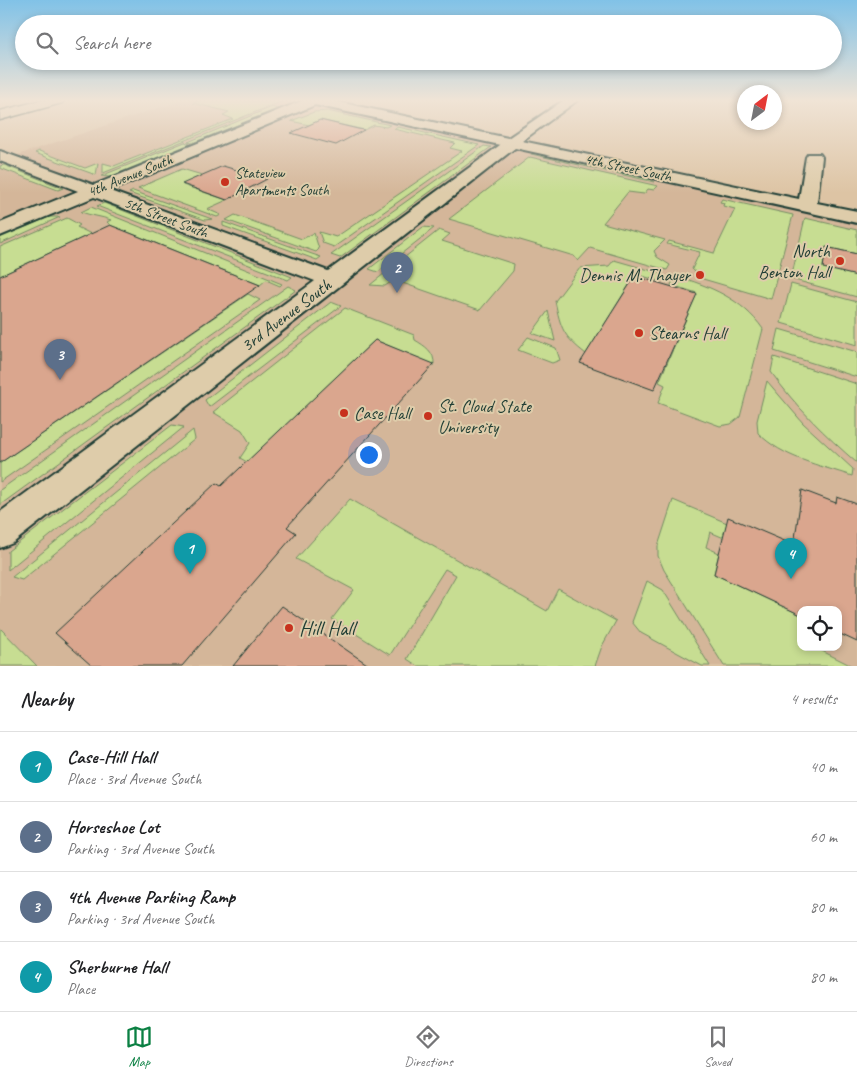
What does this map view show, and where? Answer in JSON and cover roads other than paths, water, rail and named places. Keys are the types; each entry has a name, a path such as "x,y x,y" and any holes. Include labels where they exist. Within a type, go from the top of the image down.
{"street":[{"name":"4th Avenue South","path":"0,230 238,131"},
{"name":"4th Street South","path":"456,131 857,218"},
{"name":"3rd Avenue South","path":"0,532 528,131"},
{"name":"5th Street South","path":"0,156 332,280"},
{"path":"807,207 814,157"}],"place":[{"name":"Stateview Apartments South","path":"225,182"},
{"name":"North Benton Hall","path":"840,261"},
{"name":"Dennis M. Thayer","path":"700,275"},
{"name":"Horseshoe Lot","path":"397,293"},
{"name":"Stearns Hall","path":"639,333"},
{"name":"4th Avenue Parking Ramp","path":"60,380"},
{"name":"Case Hall","path":"344,413"},
{"name":"St. Cloud State University","path":"428,416"},
{"name":"Case-Hill Hall","path":"190,574"},
{"name":"Sherburne Hall","path":"791,579"},
{"name":"Hill Hall","path":"289,628"}]}
